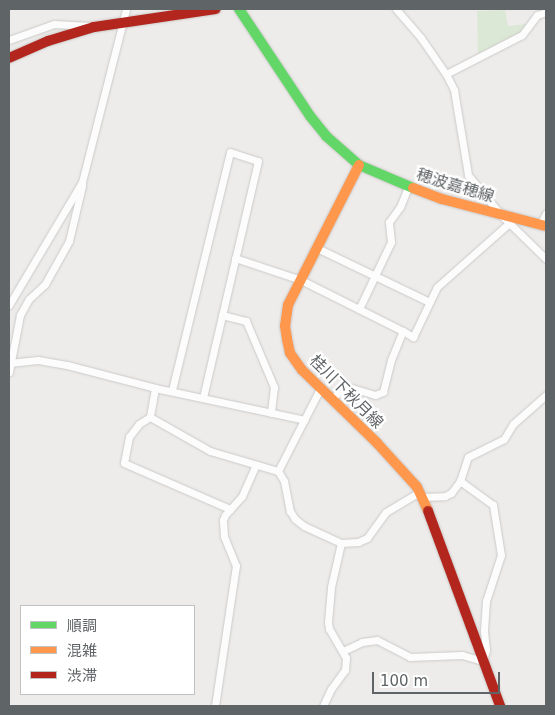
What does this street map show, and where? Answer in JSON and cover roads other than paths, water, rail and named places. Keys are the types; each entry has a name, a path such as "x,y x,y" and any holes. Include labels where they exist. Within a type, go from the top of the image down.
{"main road":[{"path":"9,58 48,41 94,27 216,9"},
{"path":"242,10 310,116 326,136 359,165"},
{"name":"穂波嘉穂線","path":"359,165 408,187 506,219 543,225"},
{"name":"桂川下秋月線","path":"359,165 301,280 286,315 287,340 295,362 406,474 420,494 500,706"}],"street":[{"path":"9,372 20,315 29,300 45,284 69,241 126,9"},
{"path":"396,9 421,38 446,74 454,90 468,175 506,219 546,259"},
{"path":"446,74 522,35 537,15 546,12"},
{"path":"9,40 54,24 94,27"},
{"path":"172,390 230,152 258,161 203,397"},
{"path":"9,305 82,182"},
{"path":"359,309 391,242 389,222 400,206 408,187"},
{"path":"543,225 546,213"},
{"path":"235,258 301,280 413,337 438,286 506,219"},
{"path":"317,248 429,302"},
{"path":"222,315 246,321 274,387 271,412"},
{"path":"331,399 343,389 352,388 375,394 384,392 390,360 403,331"},
{"path":"10,363 38,360 67,365 155,388 172,390 304,420"},
{"path":"155,388 150,417 139,424 129,437 124,463 230,509"},
{"path":"278,471 320,389"},
{"path":"150,417 210,451 278,471 284,480 290,511 295,519 304,526 341,544 358,542 367,538 386,512 420,494 445,496 456,488 468,457 504,439 513,424 546,395"},
{"path":"215,706 236,574 235,560 223,527 225,515 242,496 256,465"},
{"path":"343,651 362,642 377,640 410,656 462,655 483,661 486,650 484,630 486,601 501,555 493,505 460,481"},
{"path":"323,706 331,689 345,670 346,658 329,629 328,622 331,587 341,544"}]}
